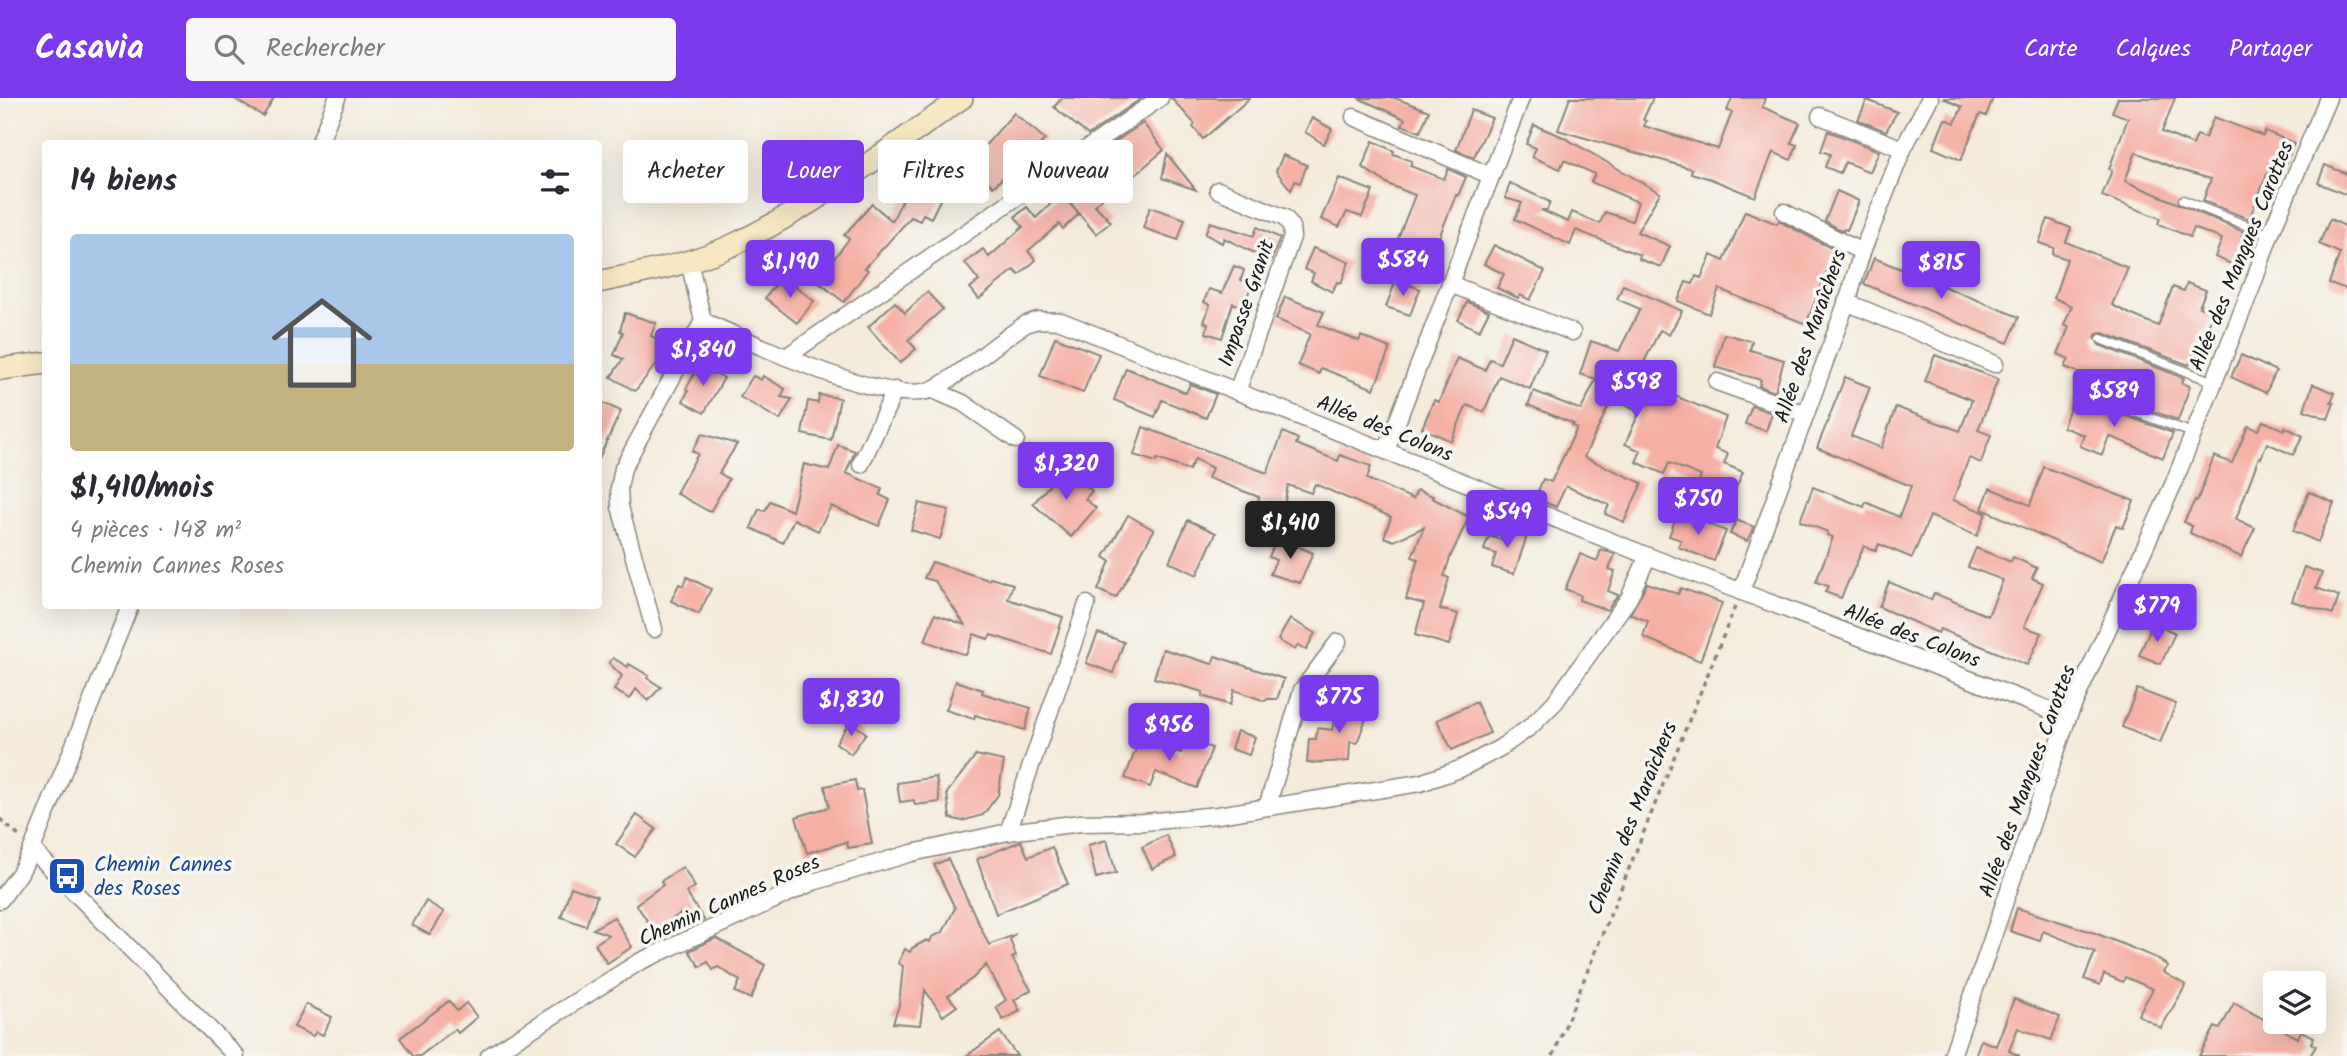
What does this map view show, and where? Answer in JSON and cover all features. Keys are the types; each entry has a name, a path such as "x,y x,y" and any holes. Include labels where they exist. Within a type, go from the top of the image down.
{"main road":[{"path":"602,281 689,261 737,243 783,218 962,98"},
{"path":"0,369 42,364"}],"street":[{"path":"321,140 337,98"},
{"path":"786,357 1160,98"},
{"path":"1386,451 1521,98"},
{"name":"Allée des Mangues Carottes","path":"1952,1056 2068,717 2173,485 2270,235 2328,98"},
{"name":"Allée des Maraîchers","path":"1741,592 1846,302 1861,252 1923,100"},
{"path":"1821,116 1903,149"},
{"path":"1354,117 1491,176"},
{"name":"Impasse Granit","path":"1218,190 1285,218 1291,228 1292,237 1237,392"},
{"path":"1784,212 1861,252"},
{"path":"654,629 620,507 619,488 623,468 703,321 689,261"},
{"path":"1450,284 1572,332"},
{"path":"1846,302 1996,363"},
{"path":"703,321 786,357 870,387 933,390 963,403 1016,440"},
{"name":"Allée des Colons","path":"933,390 1026,324 1061,321 1648,556 2068,717"},
{"path":"1717,382 1806,414"},
{"path":"861,464 895,390"},
{"name":"Chemin Cannes Roses","path":"489,1056 639,962 813,882 912,853 1008,832 1081,823 1183,819 1420,783 1460,769 1500,748 1530,727 1555,702 1629,598 1648,556"},
{"path":"1008,832 1087,604"},
{"path":"0,900 20,873 32,849 129,609"},
{"path":"1267,807 1302,690 1338,642"},
{"path":"32,849 236,1056"}],"lane":[{"path":"2183,200 2270,235"},
{"path":"2101,340 2214,382"},
{"path":"2079,392 2193,433"}],"path":[{"name":"Chemin des Maraîchers","path":"1553,1056 1741,592"},
{"path":"0,819 32,849"}],"building":[{"path":"233,98 274,98 263,116"},
{"path":"1062,98 1142,98 1088,135 1054,107"},
{"path":"1171,98 1250,98 1203,139 1193,127 1195,124"},
{"path":"1358,98 1395,98 1429,111 1420,132 1402,125 1405,119"},
{"path":"1570,98 1653,98 1643,120 1646,121 1644,126 1718,149 1732,112 1727,111 1732,98 1765,98 1762,107 1800,123 1791,143 1797,145 1791,160 1773,152 1755,197 1691,173 1692,169 1558,130"},
{"path":"1943,98 1993,98 1986,116 1980,114 1961,160 1933,148 1945,119 1955,123 1962,107"},
{"path":"2118,98 2175,98 2162,132 2193,145 2197,135 2205,138 2214,117 2263,136 2265,131 2294,143 2285,167 2272,162 2249,219 2203,201 2211,179 2177,169 2136,152 2125,181 2244,232 2242,237 2248,239 2236,266 2215,257 2222,239 2194,228 2190,237 2158,224 2160,218 2102,196 2128,118 2112,112"},
{"path":"1867,100 1897,112 1886,131 1858,120"},
{"path":"1471,110 1492,118 1474,157 1456,150"},
{"path":"1014,113 1045,139 1003,140 1003,177 993,187 989,184 989,141"},
{"path":"1312,118 1332,129 1324,144 1305,132"},
{"path":"1143,123 1164,150 1133,176 1133,140 1118,140"},
{"path":"1534,125 1563,137 1660,193 1637,232 1670,246 1661,267 1639,259 1640,255 1576,230 1570,245 1515,219 1522,203 1505,198 1510,183 1550,202 1547,210 1541,210 1568,222 1572,212 1598,223 1605,212 1632,221 1638,202 1591,182 1595,174 1564,160 1560,169 1532,157 1536,148 1526,144"},
{"path":"1828,131 1879,151 1870,172 1845,162 1840,173 1825,167 1830,154 1821,151"},
{"path":"1373,141 1394,151 1393,154 1412,161 1410,166 1444,179 1448,169 1466,177 1436,245 1424,240 1414,261 1393,251 1415,195 1390,185 1362,167"},
{"path":"1167,154 1196,190 1162,178"},
{"path":"1283,155 1307,165 1300,183 1295,181 1291,190 1276,171"},
{"path":"2325,165 2347,174 2347,195 2318,183"},
{"path":"1339,178 1373,191 1362,217 1347,212 1339,227 1321,219"},
{"path":"1837,191 1859,201 1847,230 1843,231 1825,221"},
{"path":"901,203 938,203 931,218 923,214 920,221 911,217 865,268 868,270 844,302 817,281 849,239 844,235 872,204 892,221"},
{"path":"1052,203 1069,203 1079,214 1063,229 1059,224 1028,251 1036,260 1019,275 1014,270 979,299 970,288 979,281 965,263 983,249 989,257 1023,227 1015,217 1027,207 1036,218"},
{"path":"1097,203 1095,205 1111,222 1096,234 1071,204"},
{"path":"1150,207 1185,219 1178,240 1143,228"},
{"path":"1745,211 1777,224 1779,221 1835,250 1806,324 1719,289 1709,314 1678,301 1686,282 1693,284 1696,276 1701,278 1711,255 1724,261"},
{"path":"2048,219 2071,228 2066,242 2128,268 2112,305 2130,314 2158,326 2173,287 2184,291 2187,283 2206,290 2199,307 2213,313 2207,330 2203,328 2189,365 2103,333 2095,337 2099,345 2184,378 2182,383 2190,386 2178,420 2079,386 2083,374 2065,367 2069,359 2058,354 2069,327 2064,325 2072,306 2054,298 2067,259 2052,254 2054,248 2039,243"},
{"path":"2330,219 2347,227 2347,289 2329,283 2340,253 2319,244"},
{"path":"1210,222 1254,236 1257,227 1280,238 1271,261 1224,238 1222,243 1205,234"},
{"path":"1494,245 1545,271 1530,300 1520,295 1518,298 1497,288 1504,274 1484,264"},
{"path":"1313,248 1349,262 1341,283 1337,282 1332,292 1311,281 1314,273 1304,269"},
{"path":"1874,258 2019,317 2008,343 1864,284"},
{"path":"1234,266 1244,270 1241,280 1252,284 1243,307 1233,303 1222,338 1206,333 1208,324 1204,322 1210,305 1204,302 1209,289 1222,293"},
{"path":"782,276 814,301 797,323 765,298"},
{"path":"1396,280 1420,289 1410,315 1386,307"},
{"path":"1623,285 1682,311 1669,335 1660,330 1641,368 1653,373 1650,381 1673,389 1670,394 1726,417 1715,449 1728,454 1724,464 1743,472 1732,497 1698,483 1701,476 1669,463 1664,474 1636,462 1641,451 1625,444 1640,411 1612,399 1584,457 1642,483 1624,522 1605,514 1609,505 1566,486 1556,507 1535,498 1543,479 1551,482 1577,428 1572,426 1574,424 1528,405 1534,391 1581,410 1596,379 1580,374 1591,341 1619,351 1640,309 1617,299"},
{"path":"927,292 943,309 908,340 916,349 900,363 868,327 895,302 905,313"},
{"path":"1285,297 1324,312 1318,325 1359,341 1361,336 1390,348 1374,389 1321,368 1319,374 1298,365 1310,334 1276,319"},
{"path":"1467,302 1489,311 1479,331 1458,320"},
{"path":"625,313 656,323 651,336 670,346 662,364 658,362 635,391 611,377 623,359 614,355 623,332 620,331"},
{"path":"1724,334 1752,341 1750,350 1784,360 1775,392 1759,386 1761,380 1715,367"},
{"path":"1512,335 1546,350 1530,389 1499,376 1484,412 1467,405 1451,441 1422,428 1434,400 1439,402 1457,358 1485,370 1490,359 1500,363"},
{"path":"1055,337 1099,354 1083,393 1040,376"},
{"path":"1935,355 1998,379 1978,430 1991,435 1981,463 1969,458 1953,500 1986,513 1977,536 1930,516 1912,558 1879,544 1876,551 1864,546 1841,598 1825,592 1828,586 1816,582 1833,537 1827,535 1828,532 1800,521 1813,487 1864,507 1866,502 1899,517 1911,486 1817,448 1845,377 1870,387 1851,436 1881,448 1896,407 1960,431 1972,400 1925,381"},
{"path":"2241,355 2276,371 2266,393 2231,377"},
{"path":"700,364 724,378 704,413 683,401 688,391 686,389"},
{"path":"1126,368 1186,393 1190,384 1216,394 1206,418 1162,400 1155,417 1114,400"},
{"path":"753,376 761,380 763,376 785,389 781,397 792,399 780,420 740,397"},
{"path":"2313,384 2335,393 2328,419 2304,410"},
{"path":"819,395 840,398 831,440 802,434 808,401 818,403"},
{"path":"2074,397 2173,433 2163,458 2109,436 2102,455 2080,446 2084,435 2063,427"},
{"path":"602,403 621,411 602,451"},
{"path":"1752,406 1772,413 1766,431 1745,424"},
{"path":"2263,421 2284,430 2285,427 2303,436 2293,455 2267,443 2261,458 2259,457 2236,519 2255,528 2241,557 2190,533 2192,526 2184,522 2195,500 2197,501 2214,456 2232,463 2248,426 2258,430"},
{"path":"1143,427 1267,473 1283,432 1298,439 1296,444 1338,461 1340,455 1371,466 1367,479 1413,499 1417,490 1469,517 1444,576 1449,578 1440,609 1458,614 1449,645 1415,635 1424,604 1406,599 1418,559 1412,557 1424,527 1394,541 1384,537 1391,517 1315,484 1311,493 1288,485 1283,510 1258,504 1259,497 1208,478 1212,468 1195,459 1189,470 1157,459 1156,462 1134,455"},
{"path":"702,434 737,444 719,473 729,479 710,512 676,493 698,454 692,451"},
{"path":"838,445 855,451 846,473 882,489 880,495 890,500 879,526 831,506 818,531 794,519 783,543 751,528 759,509 765,511 770,501 792,511 804,464 829,470"},
{"path":"1065,467 1092,491 1085,499 1096,508 1071,537 1033,504"},
{"path":"2044,467 2134,501 2123,528 2116,525 2101,562 1982,509 1990,488 2030,505"},
{"path":"2309,492 2334,503 2318,542 2293,531"},
{"path":"919,503 949,510 940,539 911,530"},
{"path":"1128,515 1154,530 1116,598 1098,590 1110,561 1104,557"},
{"path":"1677,515 1689,520 1690,517 1726,531 1714,561 1678,547 1681,540 1669,536"},
{"path":"1188,520 1216,533 1197,575 1169,562"},
{"path":"1736,520 1754,527 1747,541 1730,534"},
{"path":"1505,529 1527,536 1514,574 1492,567 1496,554 1484,550 1489,536 1501,540"},
{"path":"1277,537 1313,553 1300,583 1270,574 1276,560 1269,557"},
{"path":"1976,548 2011,562 2013,557 2037,568 2032,578 2043,583 2024,627 2042,633 2027,665 1940,629 1938,633 1879,607 1889,582 1931,600 1934,593 1988,616 2003,580 1968,567"},
{"path":"1601,550 1615,554 1609,569 1615,571 1608,591 1618,595 1607,610 1579,600 1580,595 1565,589 1580,554 1597,561"},
{"path":"932,562 989,580 990,578 1013,584 1008,599 1063,617 1051,654 991,635 988,639 974,634 966,655 925,641 935,614 965,625 935,581 924,578"},
{"path":"2304,567 2322,573 2316,588 2339,596 2333,614 2292,601"},
{"path":"687,577 711,589 699,614 671,601 679,584 683,586"},
{"path":"1647,583 1678,594 1681,588 1722,603 1700,661 1643,637 1648,621 1630,614"},
{"path":"1290,619 1315,633 1306,650 1298,645 1295,650 1278,640"},
{"path":"2153,623 2175,633 2161,664 2139,655"},
{"path":"1098,633 1124,642 1113,673 1086,663"},
{"path":"1163,649 1212,664 1215,656 1284,679 1277,699 1265,701 1234,690 1230,705 1202,696 1203,692 1154,678"},
{"path":"613,658 649,676 647,678 661,687 648,701 636,689 630,699 614,690 622,676 609,663"},
{"path":"956,681 983,690 982,693 1031,708 1025,730 975,715 974,719 946,710"},
{"path":"2137,689 2176,704 2160,743 2122,727"},
{"path":"1351,697 1371,705 1357,743 1350,742 1349,761 1307,763 1309,739 1316,739 1317,728 1332,730 1336,713 1344,713"},
{"path":"1476,702 1490,733 1452,750 1437,720"},
{"path":"850,722 866,733 851,754 836,743"},
{"path":"1237,731 1255,737 1249,755 1231,749"},
{"path":"1140,738 1181,753 1187,739 1212,748 1197,788 1156,772 1150,787 1125,778"},
{"path":"976,755 1004,761 998,795 983,815 962,821 950,818 947,793"},
{"path":"936,777 940,802 915,805 914,800 900,802 897,783"},
{"path":"855,780 857,791 862,790 872,844 848,848 847,842 807,853 796,817 829,807 825,786"},
{"path":"637,815 656,829 635,857 616,844"},
{"path":"1166,835 1176,857 1152,869 1142,847"},
{"path":"1107,840 1116,873 1096,878 1088,845"},
{"path":"1021,841 1028,857 1052,847 1068,884 996,914 977,859"},
{"path":"948,859 989,945 1014,935 1010,940 1016,956 1012,958 1031,990 1014,1000 1020,1011 1003,1020 996,1007 1006,1000 986,965 948,996 957,1006 943,1016 925,990 920,1025 893,1023 899,1005 903,966 898,963 905,949 910,952 912,948 927,940 930,942 932,937 943,932 955,908 934,865"},
{"path":"683,867 695,887 686,892 704,920 689,928 680,914 654,931 636,904 663,885 661,881"},
{"path":"571,887 597,896 586,926 561,917"},
{"path":"426,901 444,912 430,935 412,925"},
{"path":"2017,908 2095,933 2154,957 2168,966 2163,972 2186,985 2161,1028 2138,1015 2153,989 2125,977 2123,982 2104,974 2100,985 2084,979 2095,952 2043,931 2040,941 2010,931"},
{"path":"614,917 632,947 607,963 595,944 609,935 593,929"},
{"path":"716,938 765,965 751,999 735,992 740,981 718,967 713,970 708,962 700,967 689,951"},
{"path":"2014,999 2060,1017 2051,1040 2018,1028 2009,1051 2020,1056 1975,1056 1981,1040 1996,1046"},
{"path":"449,1001 457,1011 466,1003 477,1017 458,1033 455,1029 420,1056 413,1056 400,1038"},
{"path":"2234,1003 2263,1019 2263,1034 2291,1034 2298,1038 2300,1034 2308,1034 2314,1037 2311,1043 2316,1046 2310,1056 2199,1056 2215,1027 2220,1029"},
{"path":"306,1004 332,1017 323,1035 316,1032 313,1036 294,1027"},
{"path":"1000,1032 1017,1056 966,1056"}],"place":[{"name":"Chemin Cannes des Roses","path":"67,876"}]}
